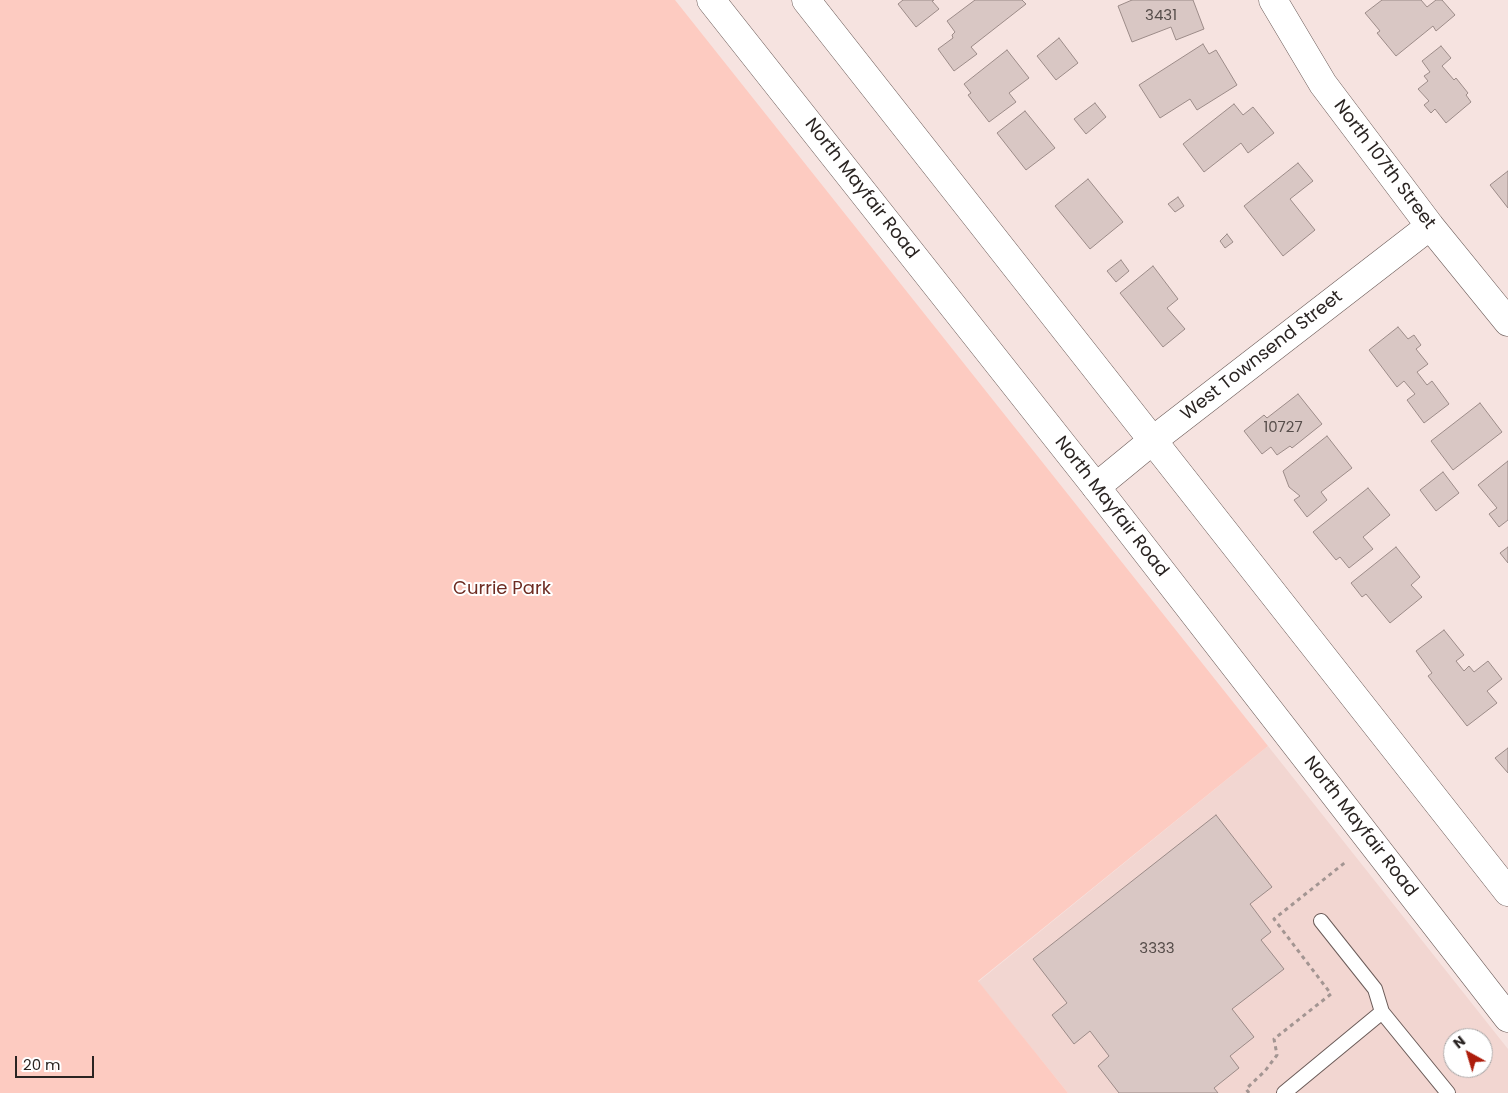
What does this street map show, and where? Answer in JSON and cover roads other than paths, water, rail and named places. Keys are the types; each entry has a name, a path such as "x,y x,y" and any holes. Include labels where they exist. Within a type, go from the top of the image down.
{"main road":[{"name":"North Mayfair Road","path":"711,0 1096,487 1508,1018"},
{"path":"806,0 1508,892"},
{"name":"North 107th Street","path":"1273,0 1323,84 1430,226 1508,322"},
{"name":"West Townsend Street","path":"1096,487 1152,441 1430,226"}],"lane":[{"path":"1321,921 1376,989 1382,1012 1448,1093"},
{"path":"1284,1093 1382,1012"}],"park label":[{"name":"Currie Park","path":"502,589"}]}
